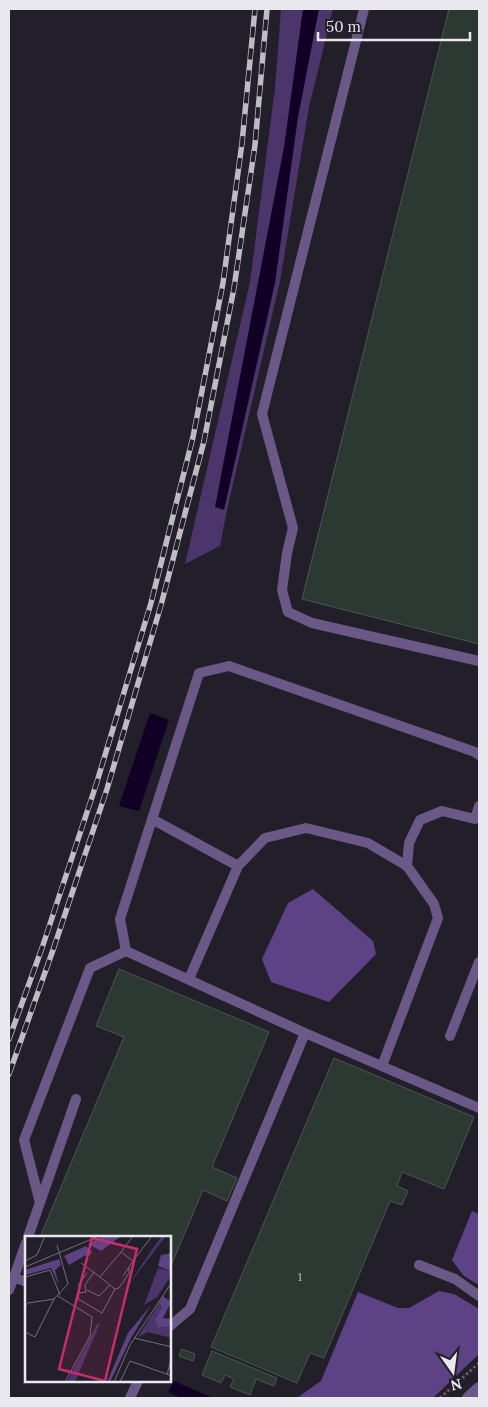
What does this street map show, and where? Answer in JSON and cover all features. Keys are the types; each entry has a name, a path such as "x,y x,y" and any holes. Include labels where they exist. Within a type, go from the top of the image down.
{"street":[{"path":"468,1398 479,1388"}],"lane":[{"path":"364,9 262,414 293,528 287,553 282,590 288,612 312,623 479,661"},
{"path":"126,951 120,918 199,673 229,666 479,755"},
{"path":"407,866 409,843 420,820 442,811 477,820 479,806"},
{"path":"152,819 238,866"},
{"path":"189,980 238,866 265,838 306,828 368,843 407,866 434,904 438,918 382,1066"},
{"path":"40,1203 24,1140 90,968 126,951 306,1033 479,1108"},
{"path":"450,1036 479,962"},
{"path":"171,1325 190,1309 306,1033"},
{"path":"28,1236 76,1100"},
{"path":"9,1290 25,1246"},
{"path":"419,1265 455,1279 479,1296"},
{"path":"14,1277 25,1282"},
{"path":"130,1398 138,1382"}],"path":[{"path":"440,1398 479,1363"}],"shaded area":[{"path":"281,9 333,9 309,107 280,281 220,546 185,564 250,282 275,88"},
{"path":"303,9 319,9 298,117 275,283 224,510 215,507 284,147"},
{"path":"150,713 169,720 139,811 119,806"},
{"path":"313,889 373,941 376,954 329,1002 271,982 262,959 288,903"},
{"path":"472,1211 479,1214 479,1285 464,1276 452,1260"},
{"path":"439,1291 454,1294 479,1309 479,1354 433,1398 297,1398 321,1381 358,1292 398,1308 409,1308"},
{"path":"174,1381 211,1398 181,1398 168,1392"}],"building":[{"path":"449,9 479,9 479,644 302,599"},
{"path":"119,969 269,1032 212,1167 237,1178 227,1201 203,1190 171,1266 171,1236 40,1236 124,1037 96,1026"},
{"path":"334,1058 474,1117 444,1189 402,1172 397,1186 408,1191 402,1205 390,1201 324,1358 310,1353 297,1383 211,1347"},
{"path":"182,1349 195,1354 193,1361 179,1356"},
{"path":"212,1351 277,1378 274,1386 256,1379 250,1395 230,1387 234,1379 225,1375 221,1383 202,1375"}],"railway":[{"path":"9,1039 42,948 96,785 151,603 193,437 223,283 242,143 255,9"},
{"path":"9,1074 107,789 161,605 204,441 234,288 255,145 267,9"}]}
